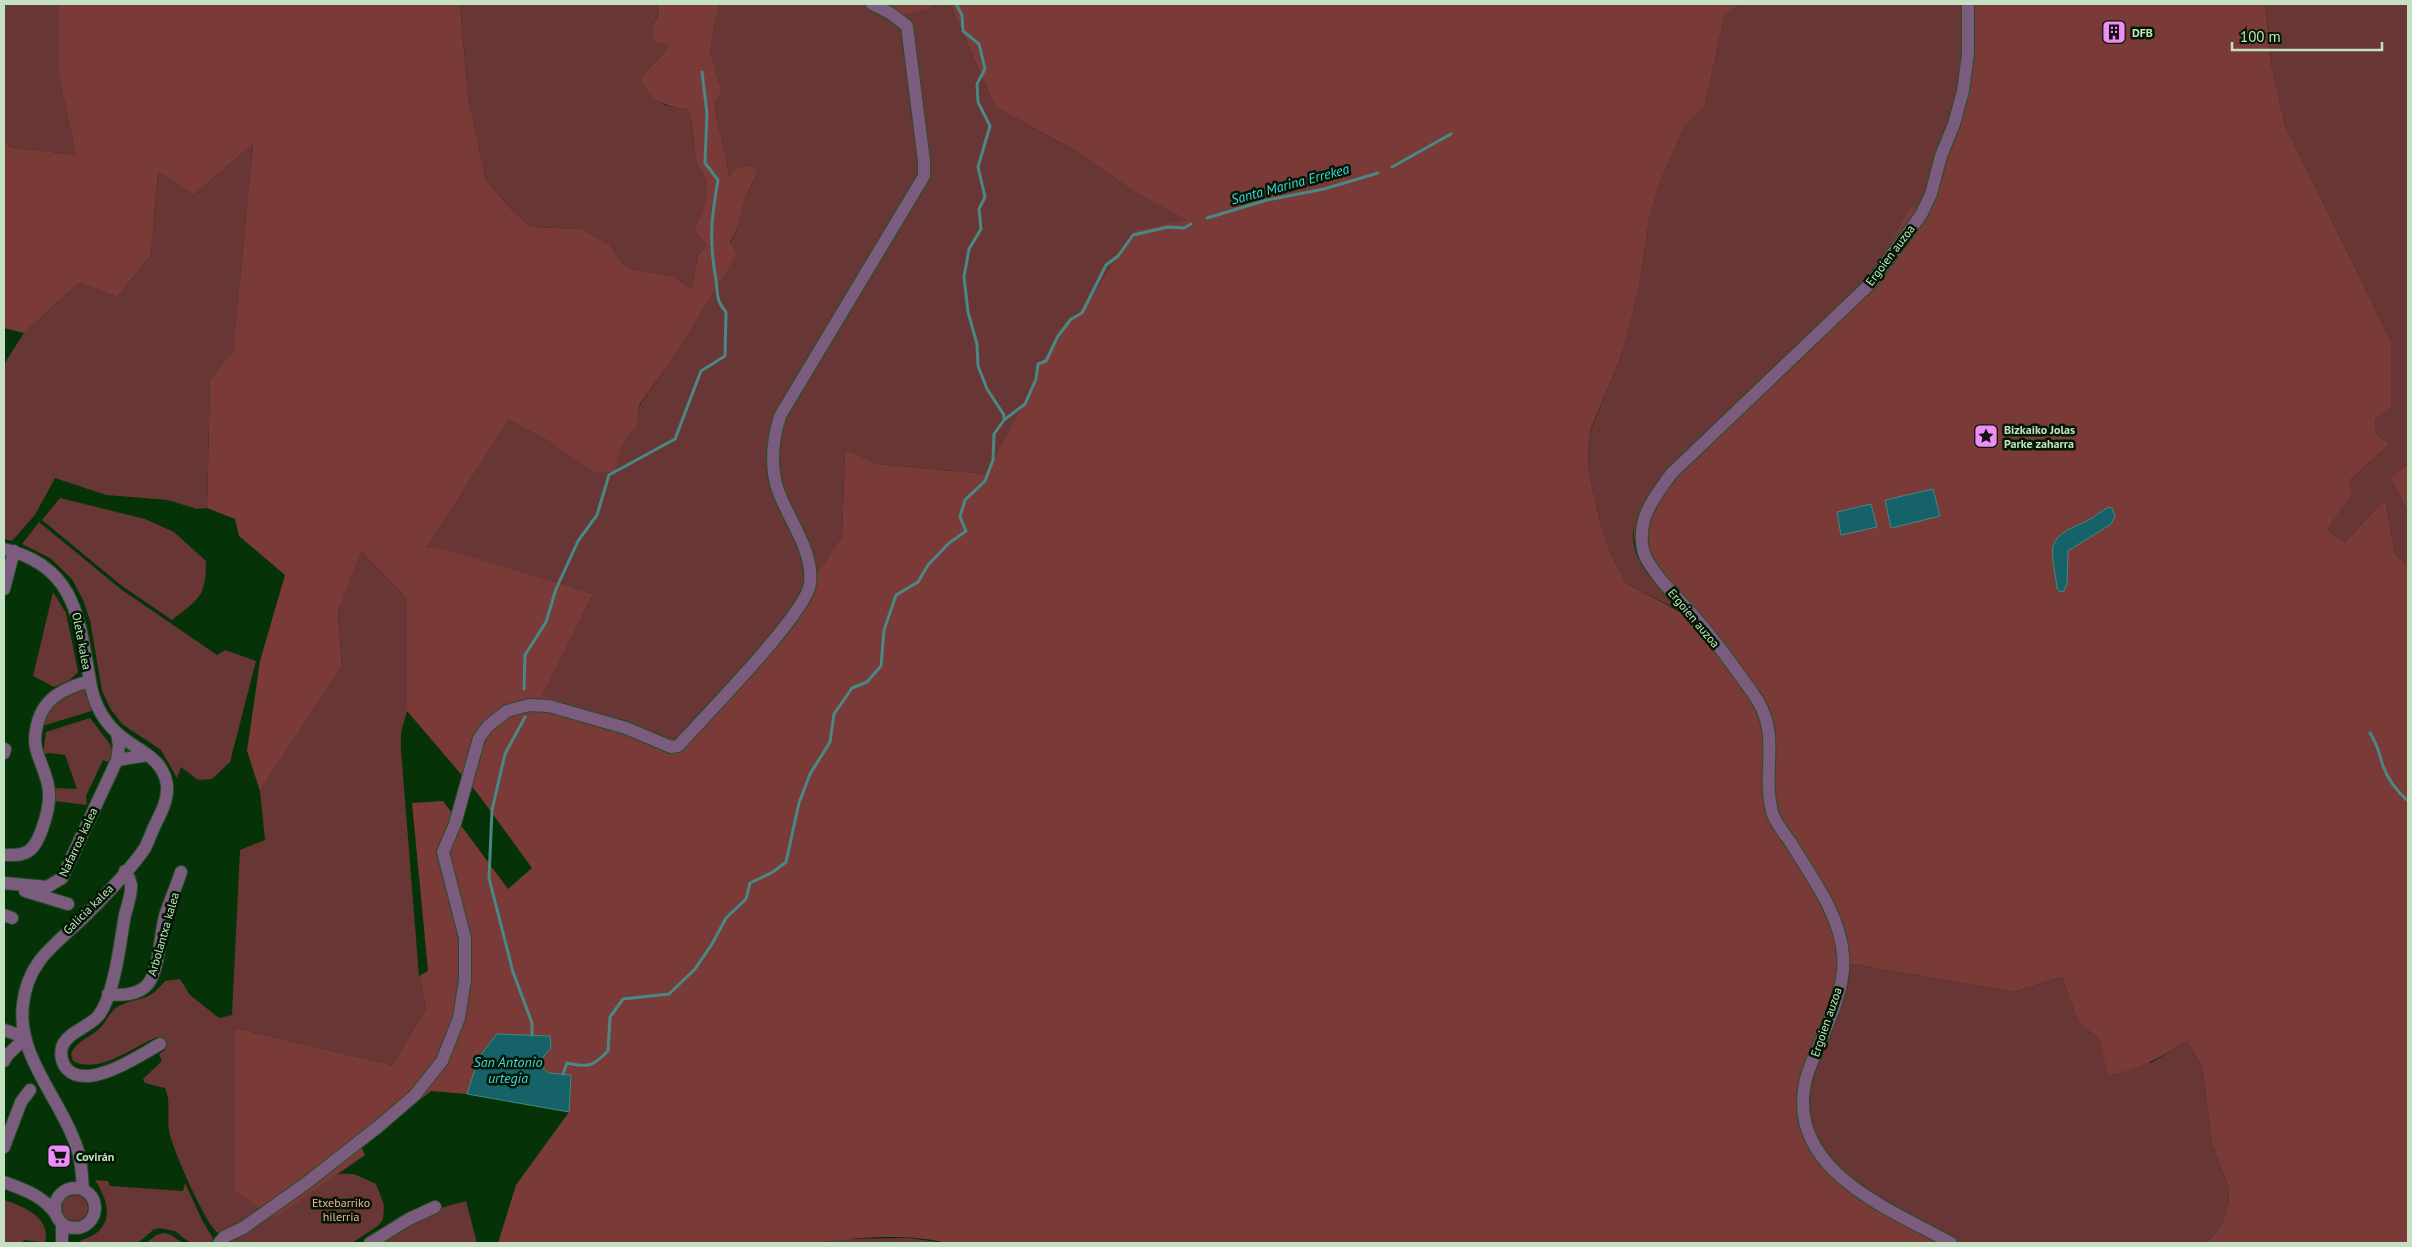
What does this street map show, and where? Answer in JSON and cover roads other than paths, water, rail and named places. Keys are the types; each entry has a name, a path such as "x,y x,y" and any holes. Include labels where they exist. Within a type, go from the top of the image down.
{"street":[{"path":"219,1243 224,1237 243,1228 305,1184 379,1126 415,1095 442,1060 459,1018 465,980 465,938 443,852 455,824 478,738 488,726 507,712 529,705 549,706 626,728 671,747 678,746 756,660 803,602 810,585 810,568 804,547 778,490 774,476 774,436 780,416 924,176 920,124 907,26 890,13 872,4"},
{"name":"Ergoien auzoa","path":"1951,1243 1856,1190 1836,1174 1817,1152 1806,1128 1803,1104 1805,1082 1829,1022 1840,982 1843,957 1840,934 1831,910 1773,815 1769,794 1771,739 1766,715 1754,694 1700,623 1654,571 1644,555 1642,535 1647,509 1671,474 1871,282 1920,215 1931,194 1941,156 1954,124 1963,91 1968,54 1968,4"},
{"path":"4,589 9,550"},
{"name":"Oleta kalea","path":"9,550 36,560 53,574 65,588 78,616 90,681"},
{"path":"4,855 28,852 35,844 43,827 49,792 34,737 42,711 48,701 58,694 68,688 90,681"},
{"name":"Galicia kalea","path":"77,1189 80,1159 71,1133 29,1052 25,1037 22,1007 32,972 52,944 78,923 145,848 166,800 167,783 156,761 117,733 100,711 90,681"},
{"name":"Nafarroa kalea","path":"9,884 47,887 62,878 117,760 119,746 117,733"},
{"path":"117,760 148,755"},
{"path":"125,871 131,886 116,965 108,994 99,1016 68,1038 63,1046 64,1065 77,1077 90,1077 110,1070 160,1044"},
{"name":"Arbolantxa kalea","path":"108,994 122,995 136,992 147,986 153,977 165,917 182,872"},
{"name":"Nafarroa kalea","path":"9,884 19,889 68,904"},
{"path":"4,1030 25,1037 21,1043 8,1052 4,1061"},
{"path":"4,1147 21,1102 30,1090"},
{"path":"4,1182 36,1195 46,1202 64,1222 87,1223 94,1212 92,1199 77,1189 59,1196 36,1195"},
{"path":"59,1196 55,1204 64,1222 62,1243"},
{"path":"370,1243 409,1219 435,1207"}],"water":[{"path":"1933,489 1940,516 1891,528 1885,500"},
{"path":"1871,504 1877,527 1841,535 1837,512"},
{"path":"2109,507 2112,508 2115,516 2111,524 2068,551 2067,584 2064,591 2060,592 2057,588 2053,561 2055,541 2067,530"},
{"name":"San Antonio urtegia","path":"497,1034 550,1036 551,1048 538,1063 549,1073 571,1075 569,1112 467,1094 479,1057"}],"waterway":[{"path":"956,4 962,15 963,31 979,44 985,69 977,84 978,102 990,126 978,167 985,197 979,209 981,229 969,249 964,277 968,312 977,344 978,366 987,389 1004,415 1004,420"},
{"path":"524,689 525,655 546,622 556,589 578,541 597,515 609,475 675,439 701,371 725,356 726,312 718,298 712,241 712,219 718,180 705,163 707,113 702,72"},
{"name":"Santa Marina Errekea","path":"1392,167 1451,134"},
{"name":"Santa Marina Errekea","path":"1207,218 1267,200 1324,189 1378,173"},
{"name":"Santa Marina Errekea","path":"563,1074 567,1063 581,1065 594,1063 608,1051 610,1017 623,999 669,994 695,969 712,944 726,918 746,899 750,883 773,872 786,862 799,803 810,774 830,742 834,714 852,688 867,682 881,666 884,630 896,595 918,582 928,565 949,543 966,531 960,517 965,500 985,481 993,460 994,434 1004,420 1025,404 1036,379 1038,364 1046,361 1058,336 1071,319 1082,313 1106,265 1118,256 1133,235 1168,227 1184,228 1191,224"},
{"path":"525,717 505,754 492,810 489,878 513,972 532,1023 532,1035"},
{"path":"2370,733 2388,776 2397,790 2408,801"}],"place":[{"name":"DFB","path":"2114,32"},
{"name":"Bizkaiko Jolas Parke zaharra","path":"1986,436"},
{"name":"Covirán","path":"59,1156"}],"park label":[{"name":"Etxebarriko hilerria","path":"341,1209"}]}
